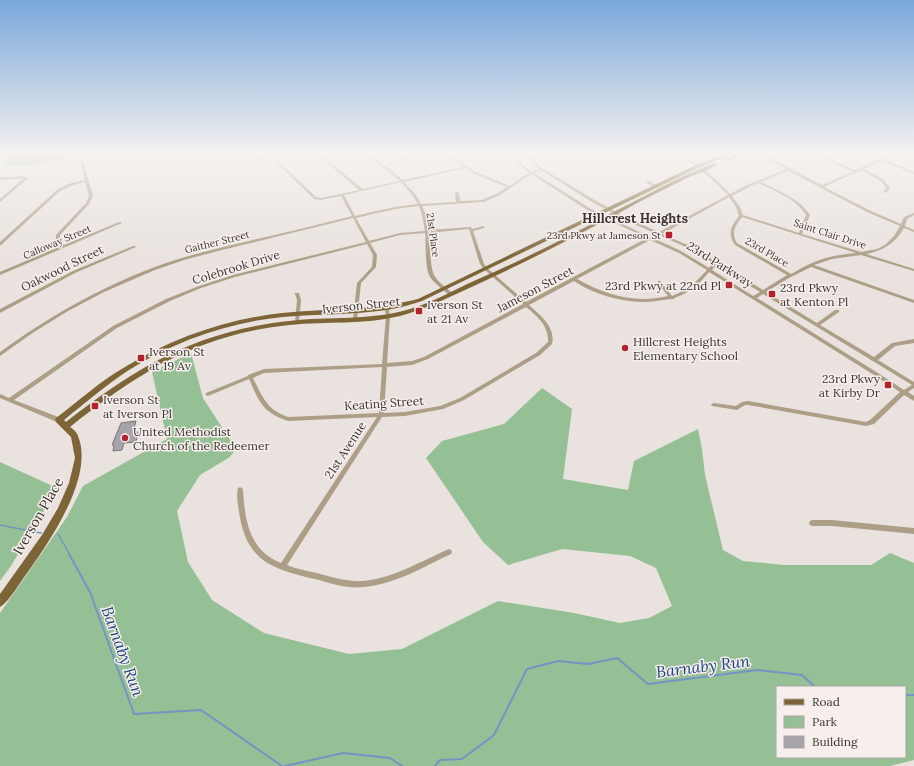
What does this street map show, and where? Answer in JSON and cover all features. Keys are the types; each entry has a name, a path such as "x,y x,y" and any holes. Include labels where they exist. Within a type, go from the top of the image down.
{"main road":[{"name":"Iverson Street","path":"63,423 100,388 127,368 168,347 199,335 234,324 260,318 298,314 386,309 406,305 445,289 651,189"},
{"name":"Iverson Street","path":"63,423 116,387 152,365 200,343 243,330 271,325 388,316 414,310 493,275 666,189"},
{"name":"Iverson Place","path":"0,602 44,539 61,511 75,480 78,464 78,448 74,432 63,423"}],"street":[{"path":"0,201 14,189"},
{"path":"0,244 61,189"},
{"path":"63,246 58,240 58,235 88,203 91,198 88,189"},
{"path":"305,189 315,198 323,199 368,189"},
{"name":"21st Place","path":"409,189 420,205 424,216 431,274 436,281 451,294"},
{"name":"Gaither Street","path":"0,354 76,304 139,274 210,251 392,208 479,202 494,197 507,189"},
{"name":"23rd Parkway","path":"557,189 598,214 680,252 914,399"},
{"path":"722,189 738,208 741,216"},
{"name":"Jameson Street","path":"208,394 264,371 383,366 404,364 426,358 576,280 650,238 745,189"},
{"path":"771,189 797,203 807,211 808,215 801,233"},
{"path":"824,189 875,215 914,231"},
{"path":"885,192 887,189"},
{"path":"566,195 574,190"},
{"name":"23rd Parkway","path":"574,190 608,210 689,247 875,359 914,385"},
{"path":"457,193 458,203"},
{"path":"342,195 375,254 375,262 372,270 359,283 355,319"},
{"path":"581,204 596,196"},
{"path":"494,197 497,202"},
{"path":"753,298 790,275 810,265 834,257 872,251 888,244 894,240 902,227 905,218 914,214"},
{"name":"Saint Clair Drive","path":"741,216 801,233 914,270"},
{"name":"23rd Place","path":"741,216 732,230 735,242 743,249 790,275"},
{"name":"Calloway Street","path":"0,274 63,246 120,224"},
{"name":"Colebrook Drive","path":"10,400 109,330 168,300 234,276 400,234 483,227"},
{"path":"471,229 482,264 527,305"},
{"name":"Oakwood Street","path":"0,312 68,274 134,247"},
{"path":"576,280 594,290 619,297 655,300 672,298 693,287 716,263"},
{"path":"810,265 914,302"},
{"path":"659,282 672,298"},
{"path":"297,294 299,300 298,322"},
{"name":"Keating Street","path":"250,376 266,407 271,412 279,416 288,418 406,414 441,408 462,398 546,348 550,343 550,332 545,323 527,305"},
{"name":"21st Avenue","path":"283,566 381,415 383,366 388,316 386,309"},
{"path":"786,318 794,311"},
{"path":"817,325 837,311"},
{"path":"875,359 894,344 914,341"},
{"path":"714,404 736,408 744,403 748,403 866,424 872,422 904,392 914,385"},
{"path":"0,396 63,423"},
{"path":"240,490 240,506 251,541 264,558 283,566 341,583 363,584 386,578 449,552"},
{"path":"812,523 832,523 914,531"}],"green space":[{"path":"191,353 203,398 236,449 230,457 200,475 177,511 188,562 212,600 264,633 349,654 402,649 498,601 574,613 620,623 649,618 672,606 656,568 630,556 562,549 508,565 483,542 426,458 442,441 504,424 542,388 572,409 563,479 628,490 634,461 698,429 705,475 723,550 743,561 784,565 871,565 890,553 914,563 914,760 890,766 0,766 0,613 67,517 83,486 167,439 152,372"},
{"path":"0,462 57,488 11,566 0,581"}],"building":[{"name":"United Methodist Church of the Redeemer","path":"136,421 133,432 138,432 136,442 124,443 122,450 113,451 114,445 112,445 121,423"}],"waterway":[{"name":"Barnaby Run","path":"0,525 41,533"},
{"name":"Barnaby Run","path":"58,534 70,555"},
{"name":"Barnaby Run","path":"69,554 90,592 134,714 201,710 282,766"},
{"name":"Barnaby Run","path":"435,766 440,760 462,759 494,735 527,669 558,661 588,664 617,658 648,684 757,670 802,675 814,686"},
{"name":"Barnaby Run","path":"906,695 914,695"},
{"name":"Barnaby Run","path":"285,766 343,753 390,758 402,766"}],"place":[{"name":"23rd Pkwy at Jameson St","path":"669,235"},
{"name":"23rd Pkwy at 22nd Pl","path":"729,285"},
{"name":"23rd Pkwy at Kenton Pl","path":"772,294"},
{"name":"Iverson St at 21 Av","path":"419,311"},
{"name":"Hillcrest Heights Elementary School","path":"625,348"},
{"name":"Iverson St at 19 Av","path":"141,358"},
{"name":"23rd Pkwy at Kirby Dr","path":"888,385"},
{"name":"Iverson St at Iverson Pl","path":"95,406"},
{"name":"United Methodist Church of the Redeemer","path":"125,438"}],"district":[{"name":"Hillcrest Heights","path":"635,218"}]}
